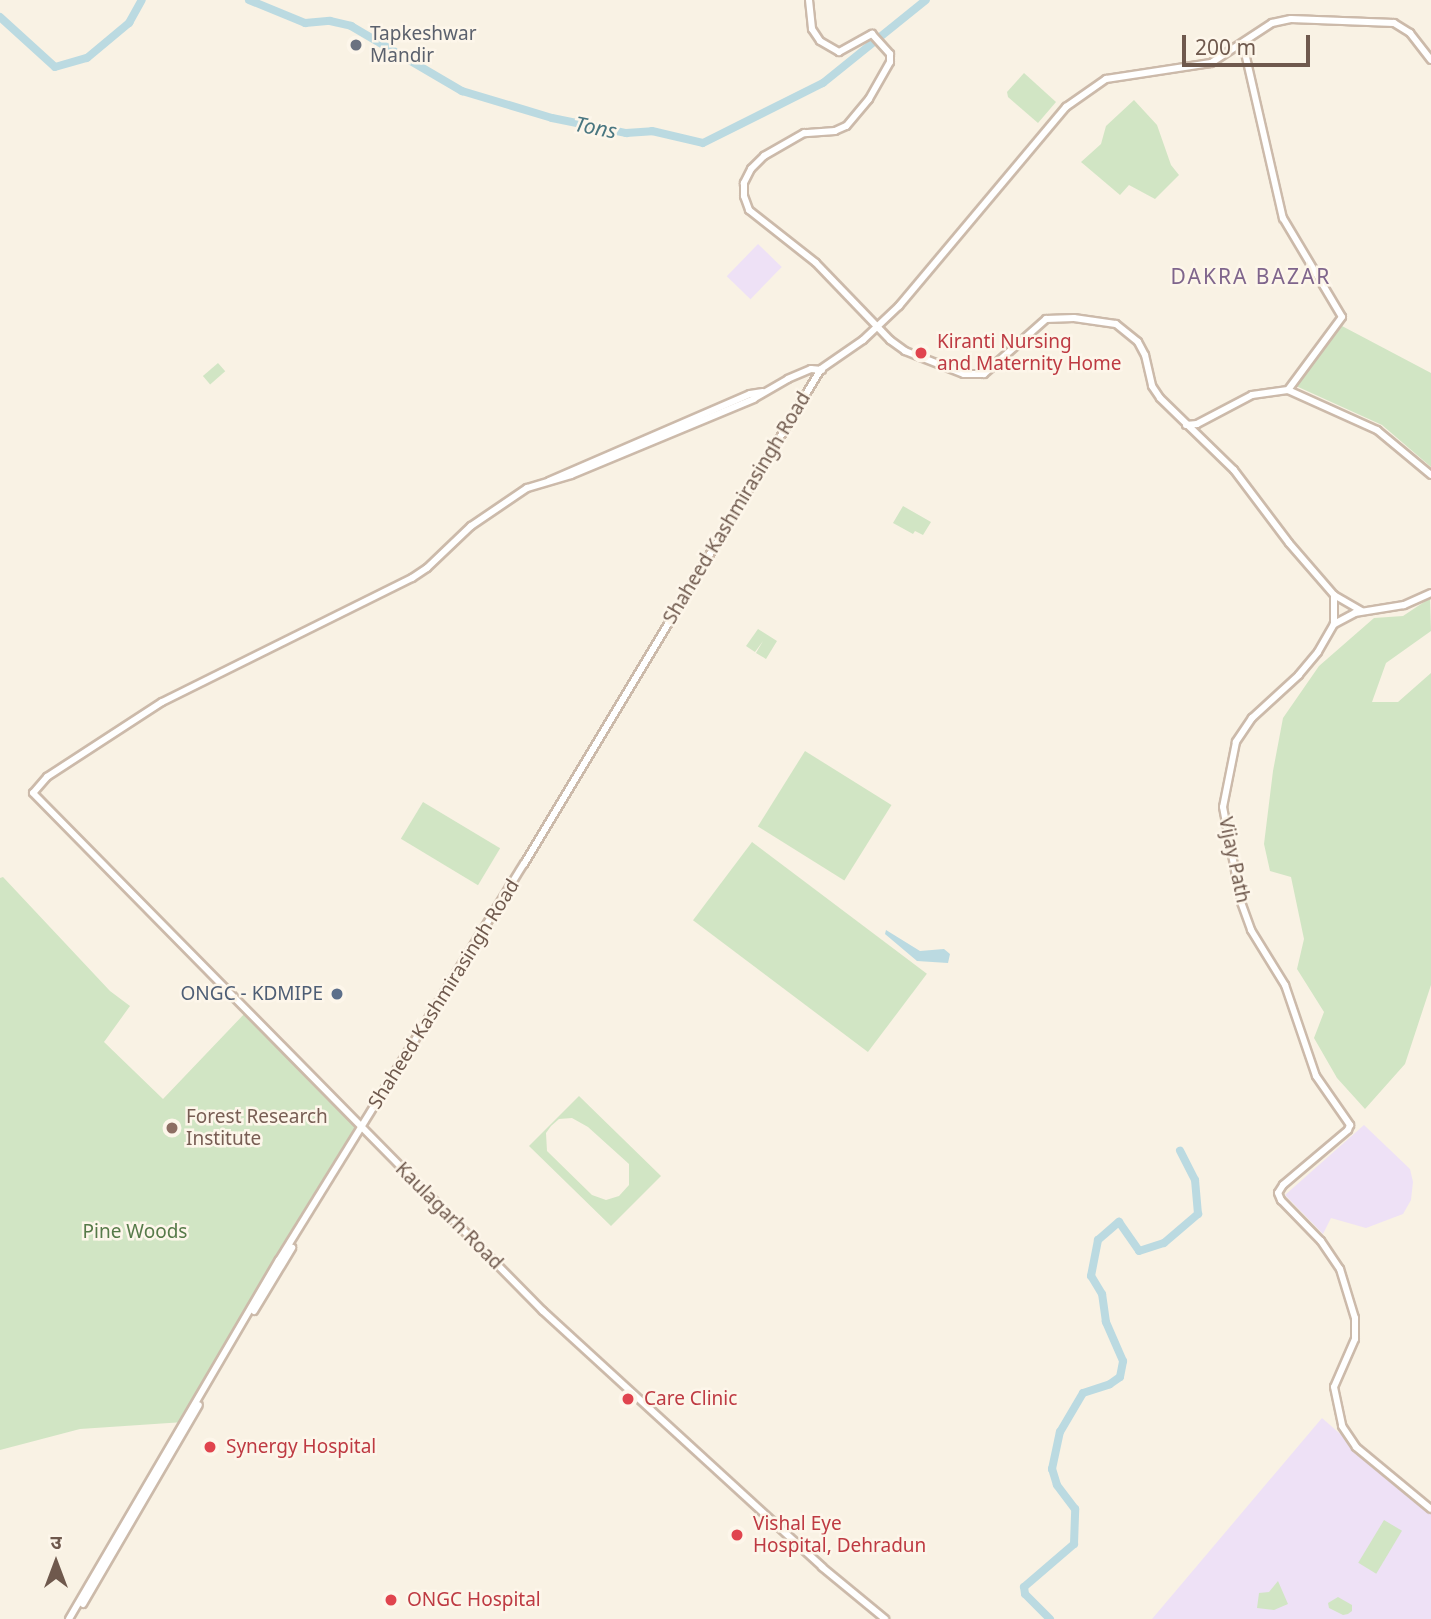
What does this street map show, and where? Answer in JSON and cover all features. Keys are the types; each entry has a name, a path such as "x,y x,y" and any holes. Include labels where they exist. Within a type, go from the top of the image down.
{"street":[{"path":"809,0 811,29 831,49 839,52 847,50 870,34 875,36 890,54 886,72 869,99 846,126 835,131 804,133 790,139 764,156 751,169 744,183 744,196 749,210 817,263 877,327 905,351 964,374 978,376 989,370 1042,320 1074,318 1111,322 1138,342 1145,355 1152,386 1186,425 1234,470 1289,543 1334,595 1363,612"},
{"path":"823,368 877,327 899,306 1048,127 1078,96 1113,77 1211,63 1280,20 1394,23 1410,33 1431,60"},
{"path":"1243,44 1283,218 1342,317 1288,390"},
{"name":"Kaulagarh Road","path":"823,368 810,370 754,399 583,471 549,481 505,500 471,526 427,568 394,589 163,702 47,777 33,793 549,1317 815,1561 885,1619"},
{"name":"Shaheed Kashmirasingh Road","path":"71,1619 279,1261 363,1129 823,368"},
{"path":"1186,425 1197,424 1252,395 1288,390 1377,430 1431,475"},
{"path":"1334,595 1334,624 1363,612 1404,605 1431,593"},
{"name":"Vijay Path","path":"1334,624 1318,652 1299,675 1252,718 1236,743 1223,807 1241,902 1251,930 1285,985 1316,1076 1350,1125 1348,1130 1283,1185 1278,1193 1281,1200 1321,1241 1340,1269 1354,1318 1355,1339 1334,1387 1344,1432 1356,1447 1431,1509"}],"shaded area":[{"path":"758,244 782,267 750,299 727,276"},
{"path":"1364,1125 1410,1169 1413,1182 1411,1200 1403,1214 1366,1228 1331,1218 1323,1234 1285,1195"},
{"path":"1322,1418 1431,1513 1431,1619 1152,1619"}],"green space":[{"path":"1024,73 1056,102 1038,123 1008,97 1007,92"},
{"path":"1134,100 1157,125 1171,165 1179,175 1155,199 1129,185 1120,195 1081,162 1101,144 1106,126"},
{"path":"1342,326 1431,373 1431,467 1382,425 1296,386"},
{"path":"218,363 225,371 210,384 203,376"},
{"path":"903,506 931,522 923,535 915,531 913,534 893,523"},
{"path":"1430,598 1431,631 1386,663 1372,702 1398,702 1431,673 1431,985 1405,1064 1365,1109 1337,1078 1314,1038 1324,1012 1297,969 1304,939 1291,877 1270,871 1264,844 1273,771 1283,718 1319,666 1374,618 1403,616"},
{"path":"758,629 777,641 766,659 756,653 763,641 755,652 746,646"},
{"path":"805,751 892,805 844,881 758,826"},
{"path":"423,802 500,848 478,885 401,839"},
{"path":"752,842 927,974 868,1052 693,920"},
{"name":"Pine Woods","path":"3,877 110,991 130,1006 104,1042 163,1099 247,1011 362,1127 184,1422 80,1429 0,1450 0,878"},
{"path":"579,1096 661,1176 611,1226 529,1146","holes":["572,1118 588,1127 629,1164 629,1185 619,1196 606,1200 592,1195 547,1151 546,1133 559,1119"]},
{"path":"1384,1520 1402,1531 1376,1574 1358,1563"},
{"path":"1278,1581 1288,1604 1274,1610 1257,1608 1259,1593 1269,1592"},
{"path":"1338,1597 1352,1605 1352,1611 1343,1615 1329,1608 1328,1603"}],"water":[{"path":"886,930 920,951 944,949 950,954 948,963 917,961 885,934"}],"waterway":[{"name":"Tons","path":"0,17 55,67 87,58 129,23 142,0"},
{"name":"Tons","path":"249,0 305,23 330,21 351,26 462,91 552,118 626,133 652,131 703,143 823,83 926,0"},
{"path":"1050,1619 1025,1594 1024,1587 1074,1544 1075,1509 1057,1485 1052,1469 1060,1432 1083,1393 1110,1384 1120,1377 1123,1361 1106,1322 1102,1294 1091,1276 1098,1240 1119,1222 1139,1251 1164,1243 1198,1214 1195,1180 1180,1151"}],"place":[{"name":"Tapkeshwar Mandir","path":"356,45"},
{"name":"Kiranti Nursing and Maternity Home","path":"921,353"},
{"name":"ONGC - KDMIPE","path":"337,994"},
{"name":"Forest Research Institute","path":"172,1128"},
{"name":"Care Clinic","path":"628,1399"},
{"name":"Synergy Hospital","path":"210,1447"},
{"name":"Vishal Eye Hospital, Dehradun","path":"737,1535"},
{"name":"ONGC Hospital","path":"391,1600"}],"district":[{"name":"DAKRA BAZAR","path":"1251,276"}]}
